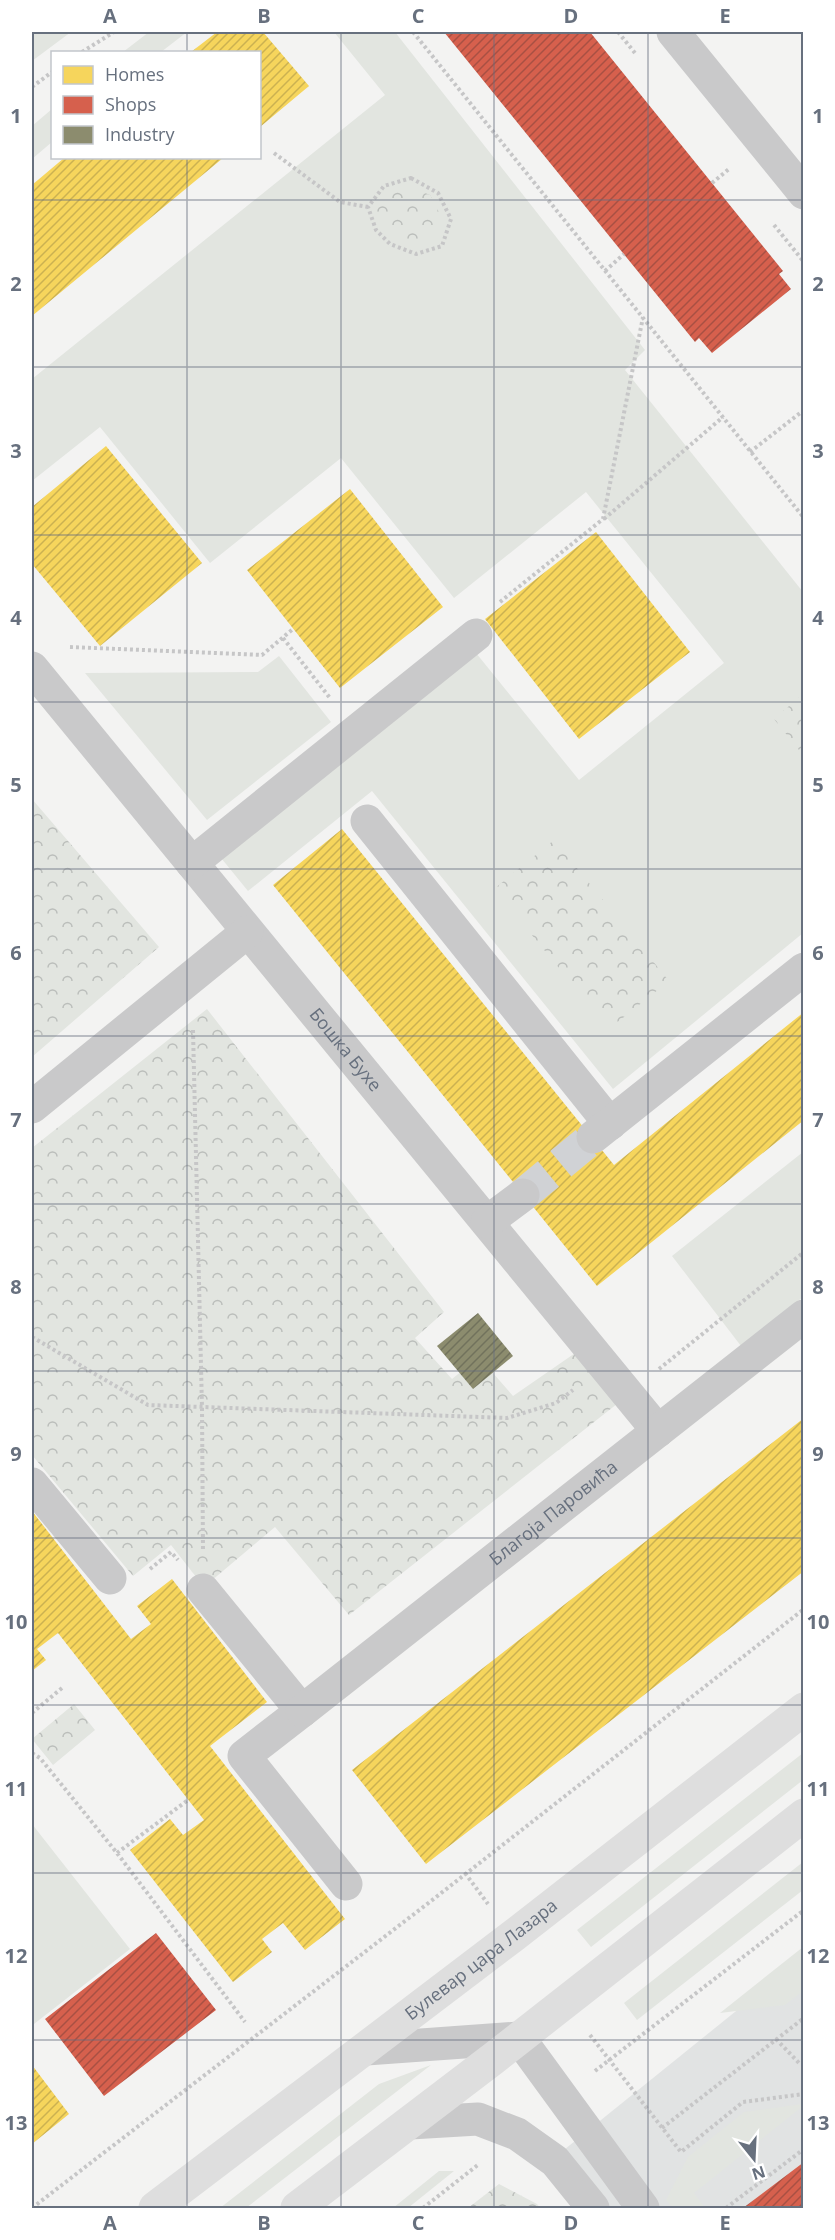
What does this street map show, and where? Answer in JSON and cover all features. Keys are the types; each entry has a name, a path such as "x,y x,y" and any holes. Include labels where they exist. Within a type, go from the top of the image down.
{"main road":[{"name":"Булевар цара Лазара","path":"155,2208 366,2049 804,1709"},
{"path":"297,2208 410,2123 804,1815"}],"street":[{"path":"673,32 804,193"},
{"path":"192,863 476,635"},
{"name":"Бошка Бухе","path":"32,668 658,1431"},
{"path":"367,821 601,1131 804,969"},
{"path":"32,1107 248,932"},
{"path":"487,1222 523,1195"},
{"name":"Благоја Паровића","path":"346,1884 244,1756 804,1316"},
{"path":"32,1484 110,1578"},
{"path":"203,1590 302,1712"},
{"path":"366,2049 519,2038 644,2208"},
{"path":"410,2123 478,2119 517,2134 555,2161 592,2208"}],"path":[{"path":"84,51 114,32"},
{"path":"413,32 804,518"},
{"path":"32,87 51,73"},
{"path":"274,153 340,202 368,207"},
{"path":"712,183 729,169"},
{"path":"411,178 438,193 451,219 442,246 416,254 390,244 376,230 368,207 384,186 411,178"},
{"path":"605,271 624,254"},
{"path":"750,452 804,410"},
{"path":"603,519 723,417"},
{"path":"68,647 262,655 293,629"},
{"path":"283,638 334,703"},
{"path":"193,1026 202,1408 203,1590"},
{"path":"656,1371 804,1252"},
{"path":"32,1337 148,1405 202,1408 507,1418 556,1403 605,1366"},
{"path":"110,1578 133,1583 171,1552 203,1590"},
{"path":"32,2208 804,1610"},
{"path":"32,1713 62,1688"},
{"path":"32,1753 40,1758 117,1853 245,2022"},
{"path":"117,1853 188,1800"},
{"path":"561,2098 804,1910"},
{"path":"662,2128 804,2018"},
{"path":"776,2039 799,2062 804,2062"},
{"path":"609,2060 681,2152 743,2102 804,2094"},
{"path":"423,2208 517,2134"},
{"path":"726,2208 804,2149"}],"shaded area":[{"path":"803,1957 803,2208 577,2208 544,2166"}],"green space":[{"path":"32,32 71,32 32,61"},
{"path":"149,32 187,32 162,51 124,51"},
{"path":"334,32 395,32 645,350 625,370 803,592 803,933 613,1089 372,791 248,891 217,853 472,648 579,780 724,663 586,492 454,598 341,458 210,563 100,427 32,481 32,379 385,95"},
{"path":"51,110 51,143 32,159 32,126"},
{"path":"408,186 430,195 443,220 433,238 416,246 388,235 375,210 383,193"},
{"path":"279,656 331,722 207,820 85,673 258,672"},
{"path":"803,694 803,755 774,719"},
{"path":"32,799 159,947 32,1057"},
{"path":"554,840 669,981 609,1029 494,889"},
{"path":"207,1009 444,1312 415,1338 452,1379 479,1357 513,1396 581,1349 622,1400 349,1615 275,1527 204,1587 171,1545 133,1576 32,1455 32,1148"},
{"path":"803,1152 803,1297 741,1346 672,1256"},
{"path":"74,1704 95,1730 53,1765 32,1739"},
{"path":"803,1753 803,1780 591,1947 577,1930"},
{"path":"32,1824 130,1949 34,2024 32,2020"},
{"path":"803,1862 803,1890 637,2020 624,2003"},
{"path":"803,1947 803,1991 785,2005 720,2013"},
{"path":"431,2065 246,2208 220,2208 379,2084"},
{"path":"803,2104 694,2193 705,2208 673,2208 666,2200 688,2157 744,2112"},
{"path":"439,2171 454,2171 408,2208 393,2208"},
{"path":"499,2184 537,2204 540,2208 468,2208"}],"building: Homes":[{"path":"217,32 263,32 309,86 261,126 261,51 192,51"},
{"path":"63,159 222,159 32,316 32,185"},
{"path":"106,446 202,563 100,646 32,564 32,507"},
{"path":"350,489 443,607 340,688 247,570"},
{"path":"596,532 690,652 579,739 485,619"},
{"path":"342,829 614,1165 804,1012 804,1120 597,1286 273,885"},
{"path":"804,1418 804,1571 426,1864 352,1770"},
{"path":"32,1511 131,1639 151,1624 137,1606 172,1579 267,1702 210,1746 345,1919 305,1950 283,1923 262,1939 272,1952 233,1982 130,1850 170,1819 183,1835 204,1820 58,1633 37,1649 46,1660 32,1671"},
{"path":"32,2065 69,2114 32,2144"}],"building: Shops":[{"path":"444,32 590,32 783,271 779,274 791,289 712,353 699,338 695,342"},
{"path":"156,1933 216,2010 104,2096 45,2019"},
{"path":"804,2162 804,2208 743,2208"}],"building: Industry":[{"path":"478,1313 513,1356 473,1389 437,1346"}],"tunnel":[{"path":"523,1195 592,1138"}]}
